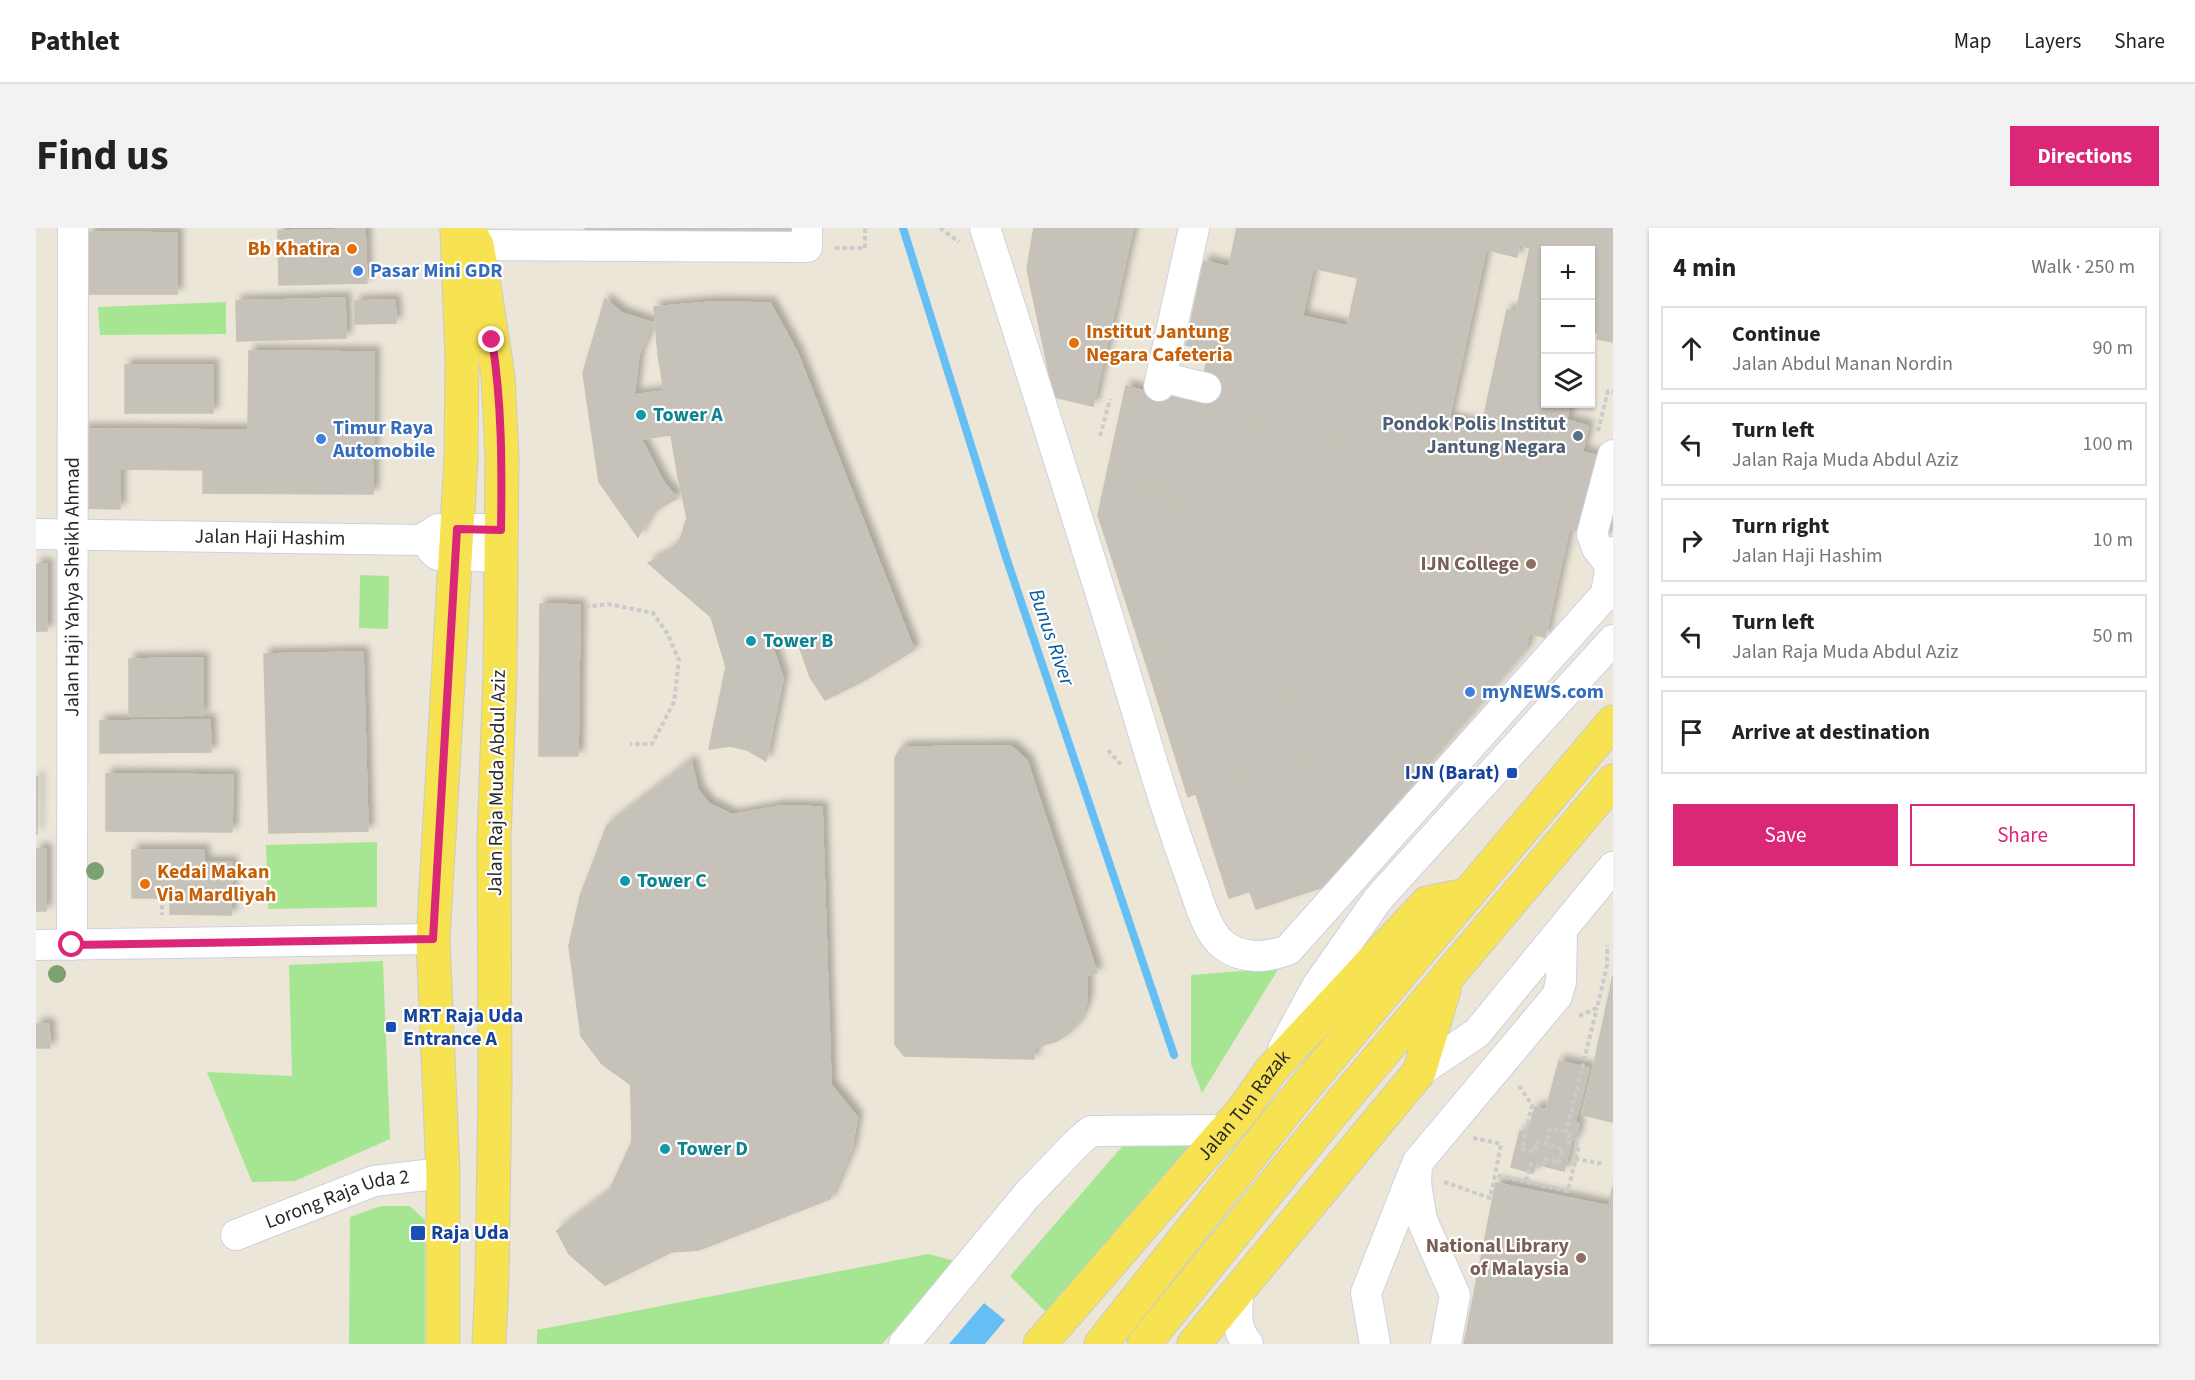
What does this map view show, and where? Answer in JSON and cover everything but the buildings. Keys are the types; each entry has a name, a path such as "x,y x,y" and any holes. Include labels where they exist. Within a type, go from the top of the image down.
{"main road":[{"path":"443,1344 443,1173 433,939 457,542 467,234"},
{"name":"Jalan Raja Muda Abdul Aziz","path":"467,234 498,376 502,456 500,673 494,840 495,1083 489,1344"},
{"name":"Jalan Tun Razak","path":"1101,1344 1300,1093 1613,722"},
{"path":"1144,1344 1329,1118 1613,781"},
{"name":"Jalan Tun Razak","path":"1040,1344 1243,1110 1271,1070 1427,903 1467,895"},
{"path":"1194,1344 1419,1072 1449,976"}],"street":[{"name":"Jalan Haji Yahya Sheikh Ahmad","path":"72,945 73,228"},
{"path":"985,228 1072,498 1156,746 1168,814 1206,921 1220,941 1236,953 1257,956 1274,955 1288,950 1610,596 1612,558 1597,548 1592,534 1606,444"},
{"path":"1194,228 1160,382 1206,388"},
{"path":"467,234 807,238"},
{"name":"Jalan Haji Hashim","path":"36,534 421,540 438,530 457,542 501,543"},
{"path":"1271,1070 1317,986 1378,899 1613,640"},
{"path":"1419,1072 1477,1033 1613,867"},
{"path":"1446,1344 1455,1296 1422,1220 1416,1185 1428,1172 1557,996 1561,982 1562,932"},
{"path":"36,945 433,939"},
{"path":"904,1344 1026,1195 1091,1131 1225,1130"},
{"path":"1375,1344 1366,1293 1428,1172"},
{"name":"Lorong Raja Uda 2","path":"236,1235 374,1181 443,1173"},
{"path":"492,1280 496,1344"},
{"path":"1239,1289 1237,1316 1241,1336 1248,1344"}],"path":[{"path":"807,238 865,248 865,228"},
{"path":"1606,444 1608,391 1613,392"},
{"path":"1100,436 1110,399"},
{"path":"585,607 608,604 653,613 667,633 679,660 674,702 652,744 630,744"},
{"path":"1566,1132 1597,1008"},
{"path":"1514,1078 1532,1105 1522,1149 1534,1152 1537,1142 1563,1149 1559,1163 1545,1159 1542,1167 1531,1164 1526,1181"},
{"path":"1495,1175 1568,1191 1579,1145 1568,1142 1570,1133 1550,1128 1546,1144"},
{"path":"1428,1172 1490,1198 1501,1144 1467,1137"},
{"path":"1575,1159 1604,1164"}],"green space":[{"path":"226,302 226,334 100,335 98,307"},
{"path":"360,575 389,576 388,629 359,628"},
{"path":"377,842 377,907 268,909 266,845"},
{"path":"383,961 390,1139 295,1181 252,1182 207,1072 292,1076 289,965"},
{"path":"1279,968 1202,1093 1191,1064 1191,975"},
{"path":"1126,1142 1195,1144 1046,1312 1010,1276"},
{"path":"381,1206 410,1206 425,1220 425,1344 349,1344 350,1217"},
{"path":"928,1254 955,1261 882,1344 537,1344 537,1330"}],"water":[{"path":"984,1303 1005,1320 985,1344 949,1344"}],"waterway":[{"name":"Bunus River","path":"903,228 1006,557 1174,1055"}],"place":[{"name":"Bb Khatira","path":"352,249"},
{"name":"Pasar Mini GDR","path":"358,271"},
{"name":"Institut Jantung Negara Cafeteria","path":"1074,343"},
{"name":"Tower A","path":"641,415"},
{"name":"Pondok Polis Institut Jantung Negara","path":"1578,436"},
{"name":"Timur Raya Automobile","path":"321,439"},
{"name":"IJN College","path":"1531,564"},
{"name":"Tower B","path":"751,641"},
{"name":"myNEWS.com","path":"1470,692"},
{"name":"IJN (Barat)","path":"1512,773"},
{"name":"Tower C","path":"625,881"},
{"name":"Kedai Makan Via Mardliyah","path":"145,884"},
{"name":"MRT Raja Uda Entrance A","path":"391,1027"},
{"name":"Tower D","path":"665,1149"},
{"name":"Raja Uda","path":"418,1233"},
{"name":"National Library of Malaysia","path":"1581,1258"}],"route":[{"path":"72,945 433,939 457,529 501,530 501,430 498,376 492,340"}]}
